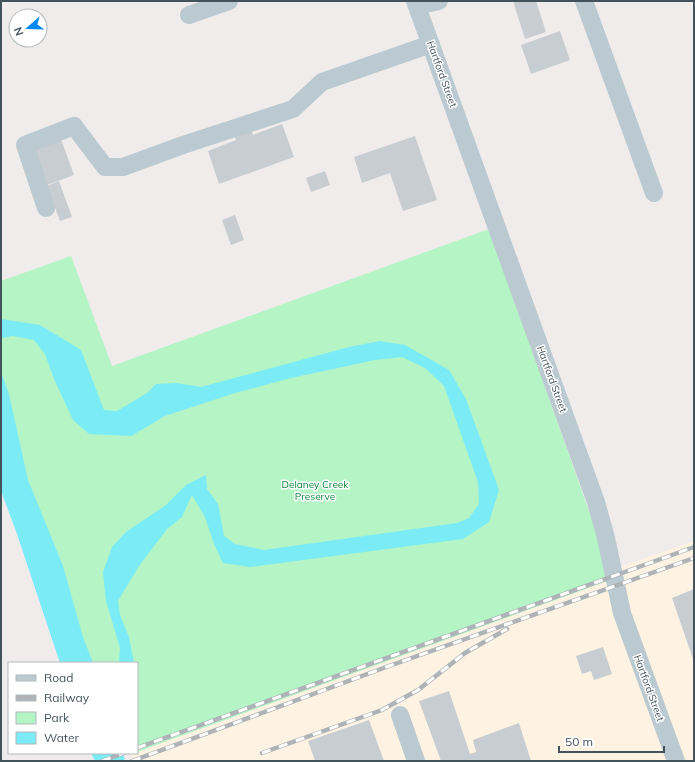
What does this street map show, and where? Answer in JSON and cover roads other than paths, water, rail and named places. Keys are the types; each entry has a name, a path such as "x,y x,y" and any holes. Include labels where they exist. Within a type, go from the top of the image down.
{"street":[{"path":"189,15 229,1"},
{"path":"416,4 438,1"},
{"path":"584,1 654,193"},
{"name":"Hartford Street","path":"416,4 596,502 606,538 622,613 676,761"},
{"path":"46,208 25,145 74,126 105,166 124,166 293,108 322,82 431,44"},
{"path":"400,715 416,761"}],"water":[{"path":"1,319 40,325 81,350 104,410 117,411 147,393 156,384 176,383 201,387 349,347 380,341 405,345 449,370 466,399 499,490 489,522 463,539 250,567 223,563 214,544 205,517 192,495 182,517 167,529 139,566 118,601 120,615 129,637 134,662 119,662 120,648 106,601 103,572 112,547 126,532 166,505 186,485 206,475 207,489 218,504 224,536 235,544 264,550 457,523 469,518 479,504 478,482 444,386 425,368 402,357 375,360 291,378 235,393 165,416 131,436 89,434 73,420 54,379 45,354 34,340 13,336 1,338"},
{"path":"1,372 9,394 28,480 63,566 83,637 93,662 60,662 1,491"},
{"path":"92,754 123,754 125,761 95,761"}],"railway":[{"path":"138,748 694,547"},
{"path":"132,761 389,666 694,558"},
{"path":"262,753 382,710 418,690 465,653 507,629"},
{"path":"102,761 121,754"}],"park label":[{"name":"Delaney Creek Preserve","path":"315,490"}]}
